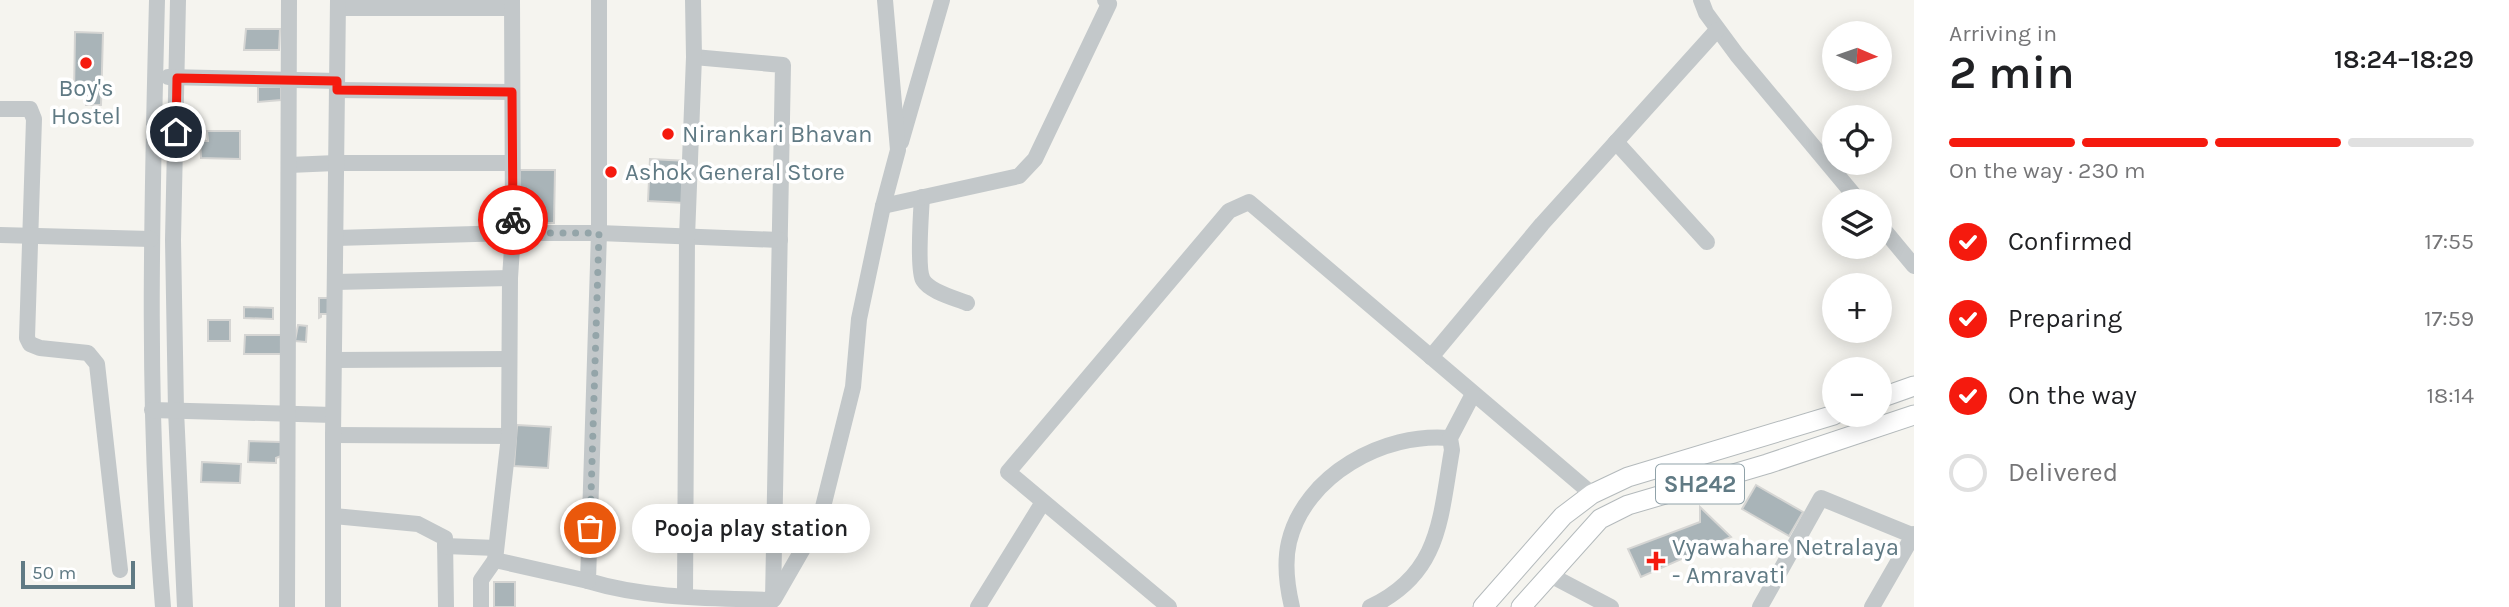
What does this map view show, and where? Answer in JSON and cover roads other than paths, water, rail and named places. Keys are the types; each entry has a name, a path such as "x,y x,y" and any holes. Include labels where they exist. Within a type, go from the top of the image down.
{"main road":[{"path":"1892,394 1914,386"},
{"name":"SH242","path":"1525,606 1601,519 1628,505 1767,464 1914,415"},
{"name":"SH242","path":"1483,607 1563,516 1592,494 1628,477 1822,419"}],"street":[{"path":"157,0 151,239 152,410 156,523 163,607"},
{"path":"178,0 173,240 176,410 185,607"},
{"path":"287,607 289,0"},
{"path":"588,581 599,233 599,0"},
{"path":"675,600 694,57 693,0"},
{"path":"885,0 898,150"},
{"path":"772,604 820,519 853,387 859,319 883,206 942,0"},
{"path":"883,206 1019,176 1035,159 1109,4 1105,0"},
{"path":"1701,0 1717,30 1849,189"},
{"path":"334,606 333,415 338,4 512,4 513,233 510,278 509,436 495,554 481,580 481,607"},
{"path":"1431,357 1542,224 1717,30"},
{"path":"694,57 783,65 772,604"},
{"path":"155,77 512,92"},
{"path":"0,109 30,109 33,113 26,331 30,344 40,348 88,353 93,356 99,371 120,570"},
{"path":"1616,142 1707,242"},
{"path":"289,165 512,163"},
{"path":"922,197 921,269 924,282 967,303"},
{"path":"1169,607 1008,472 1229,211 1249,202 1592,494"},
{"path":"336,238 599,233 780,240"},
{"path":"0,236 151,239"},
{"path":"1892,239 1914,266"},
{"path":"335,282 510,278"},
{"path":"334,360 509,359"},
{"path":"1370,607 1384,601 1406,582 1431,551 1438,530 1452,450 1450,438 1473,394"},
{"path":"152,410 333,415"},
{"path":"333,435 509,436"},
{"path":"1292,607 1286,569 1289,541 1301,514 1329,480 1349,463 1370,451 1397,442 1450,438"},
{"path":"1760,607 1821,498 1913,535 1872,607"},
{"path":"978,607 1044,502"},
{"path":"334,516 418,524 445,538 446,607"},
{"path":"446,546 495,554 604,586 675,600 772,604"},
{"path":"1550,575 1611,607"}],"place":[{"name":"Boy's Hostel","path":"86,63"},
{"name":"Nirankari Bhavan","path":"668,134"},
{"name":"Ashok General Store","path":"611,172"},
{"name":"Pooja play station","path":"590,528"},
{"name":"Vyawahare Netralaya - Amravati","path":"1656,561"}]}
